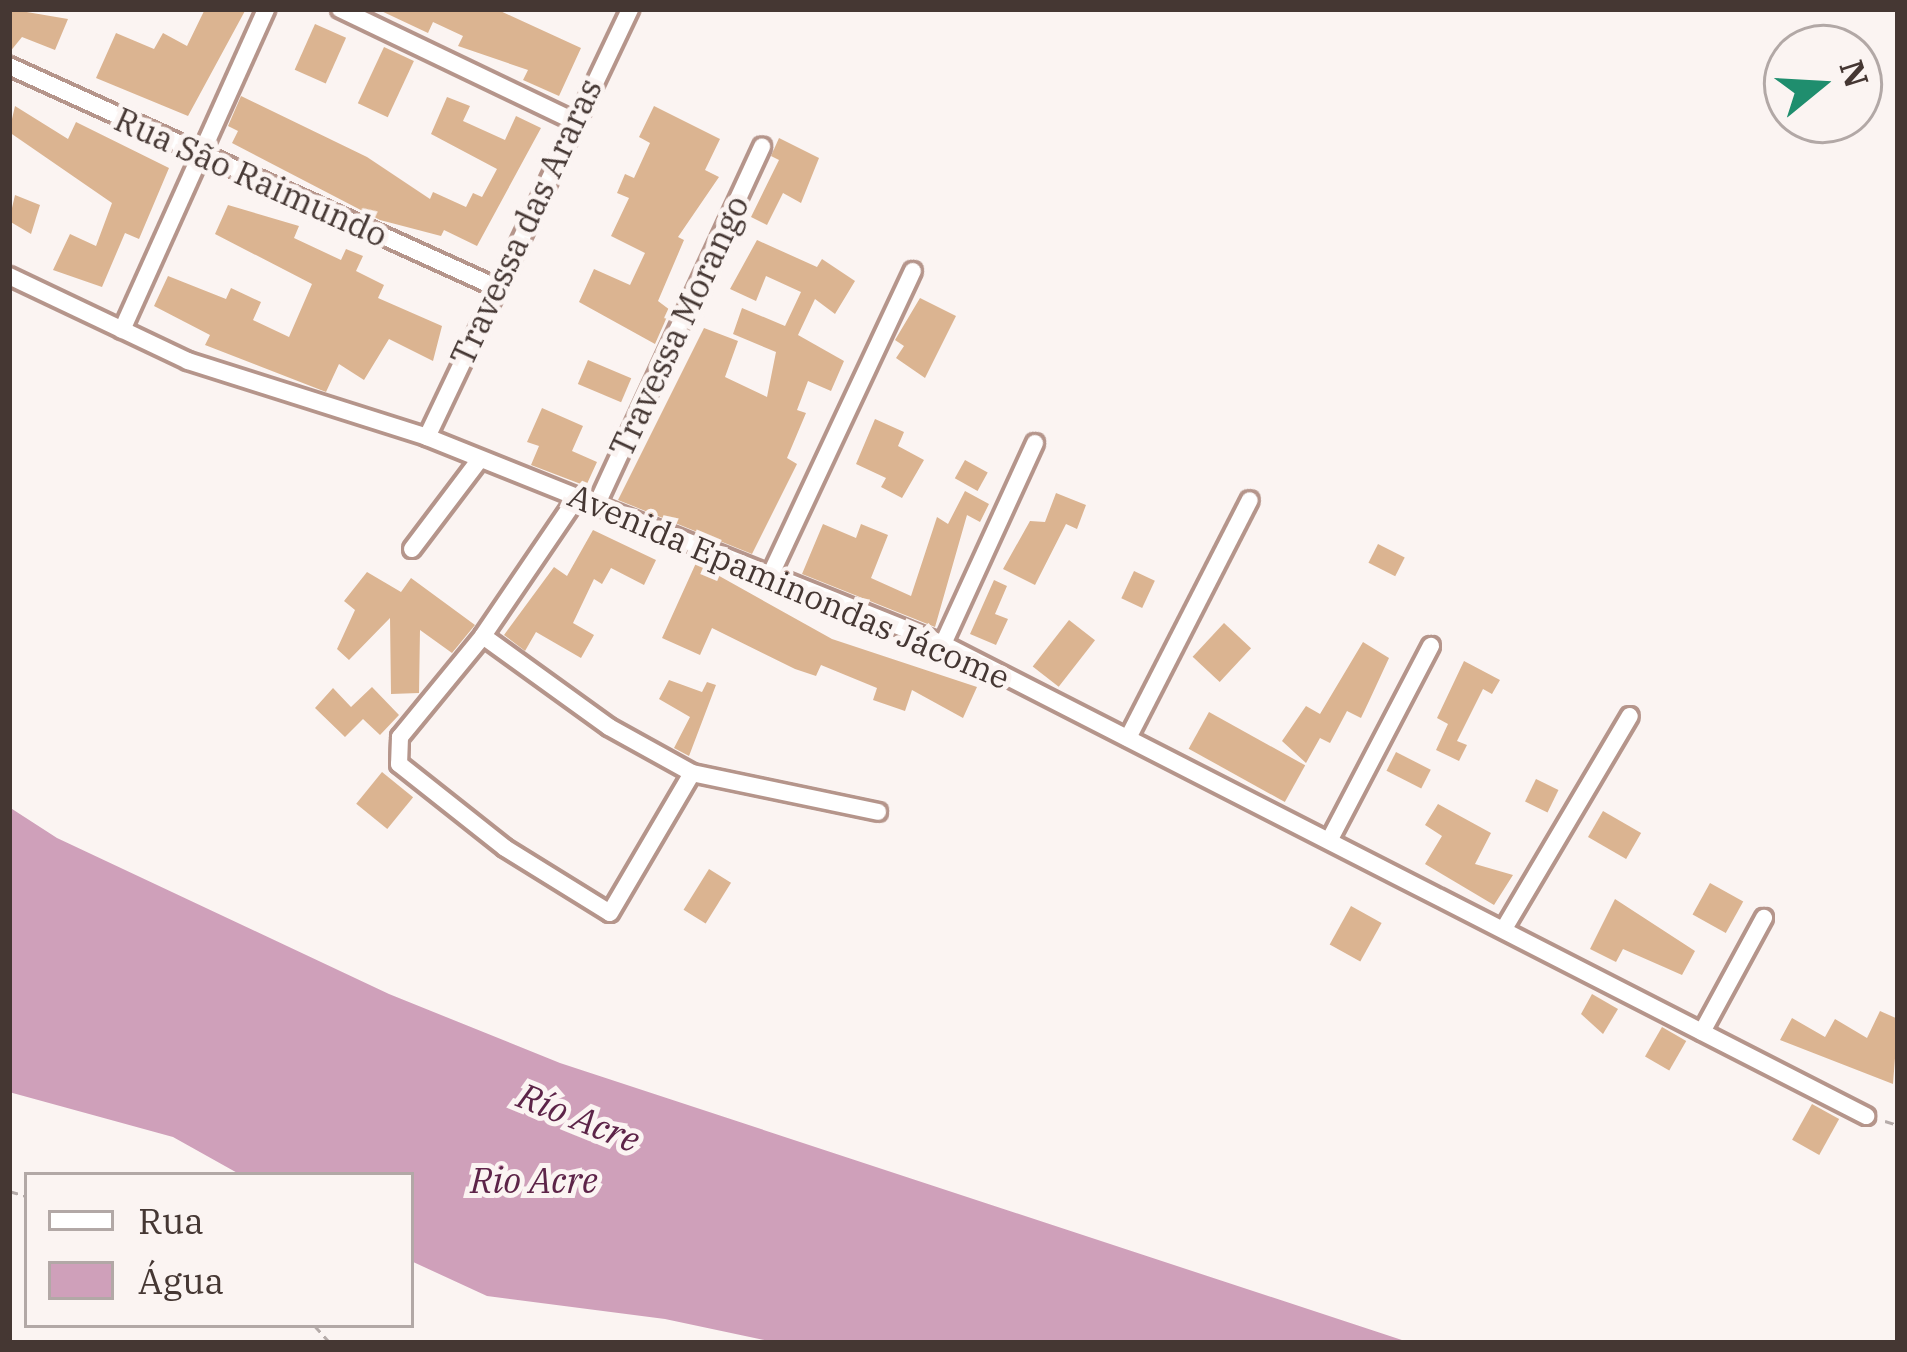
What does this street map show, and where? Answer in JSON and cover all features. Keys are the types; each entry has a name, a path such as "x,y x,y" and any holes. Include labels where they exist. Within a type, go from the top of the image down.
{"street":[{"path":"122,330 266,9"},
{"path":"340,9 572,120"},
{"name":"Travessa das Araras","path":"427,437 493,286 630,9"},
{"name":"Rua São Raimundo","path":"9,66 493,286"},
{"name":"Travessa Morango","path":"596,506 762,146"},
{"path":"769,578 913,271"},
{"name":"Avenida Epaminondas Jácome","path":"9,276 266,390 427,437 943,644 1866,1116"},
{"path":"943,644 1035,443"},
{"path":"412,549 480,459"},
{"path":"578,496 483,636 394,748 399,764 505,848 610,913 692,773"},
{"path":"1128,738 1250,500"},
{"path":"483,636 609,727 692,773 878,812"},
{"path":"1330,838 1431,646"},
{"path":"1504,927 1630,716"},
{"path":"1702,1032 1765,917"}],"water":[{"name":"Rio Acre","path":"9,807 57,838 389,994 560,1063 1411,1343 778,1343 665,1319 487,1296 414,1262 414,1172 236,1172 173,1137 9,1092"}],"building":[{"path":"9,9 68,19 55,50 22,37 9,53"},
{"path":"205,9 246,9 188,116 96,78 116,33 154,49 163,33 187,46"},
{"path":"377,9 496,9 581,48 559,96 523,80 528,70 458,46 463,36 433,22 428,33"},
{"path":"315,24 346,38 326,84 295,70"},
{"path":"384,47 414,61 388,117 358,103"},
{"path":"241,96 367,157 430,199 433,192 466,207 473,193 482,197 497,169 431,134 447,97 470,106 463,121 505,140 516,116 541,128 477,246 444,230 441,236 380,220 232,143 238,131 228,126"},
{"path":"15,106 68,139 76,122 169,168 139,239 125,233 102,287 53,270 70,234 96,246 112,203 9,132"},
{"path":"654,106 720,139 705,170 719,177 678,237 684,240 658,301 670,310 655,344 579,302 594,269 630,285 645,253 611,236 629,198 617,193 625,174 634,178 650,143 639,137"},
{"path":"779,138 819,158 801,203 783,193 767,225 751,217 779,160 771,156"},
{"path":"15,195 40,205 31,234 9,221"},
{"path":"228,205 299,226 294,238 341,260 346,249 363,256 356,271 384,285 378,298 442,326 433,361 389,339 364,380 339,364 326,392 205,345 210,335 154,306 168,276 226,299 231,288 261,302 253,320 289,337 312,284 215,234"},
{"path":"757,240 817,267 822,259 855,281 835,314 815,299 798,335 844,361 831,391 808,381 797,410 806,413 787,458 797,464 752,554 618,500 704,328 738,341 725,377 767,397 776,352 733,334 742,308 785,326 801,292 766,276 756,301 730,289"},
{"path":"920,298 956,316 925,378 896,358 904,346 895,340"},
{"path":"588,360 631,378 621,402 578,384"},
{"path":"542,408 583,426 572,451 597,462 586,486 531,465 539,446 527,442"},
{"path":"875,419 904,432 898,446 924,460 902,498 881,487 886,478 856,464"},
{"path":"965,460 988,473 978,491 955,478"},
{"path":"965,491 989,504 980,522 967,515 935,627 802,574 823,524 856,538 861,524 888,535 871,578 911,596 937,517 948,524"},
{"path":"1056,493 1086,505 1077,529 1066,524 1035,585 1003,569 1030,521 1045,522"},
{"path":"593,530 656,560 644,585 611,568 602,584 594,579 573,623 594,635 581,658 536,632 525,651 504,635 554,567 567,576"},
{"path":"1378,544 1405,558 1395,576 1368,563"},
{"path":"696,563 832,639 977,687 963,718 912,690 905,711 873,700 877,688 821,665 816,676 795,669 712,628 700,655 662,638"},
{"path":"1134,571 1155,581 1142,608 1121,598"},
{"path":"367,572 401,592 411,578 475,625 452,653 420,630 419,693 391,694 390,618 349,660 337,649 355,610 344,601"},
{"path":"994,580 1007,586 995,614 1008,619 996,645 970,634"},
{"path":"1069,620 1095,640 1059,687 1033,666"},
{"path":"1224,623 1251,648 1220,682 1193,657"},
{"path":"1363,642 1389,658 1370,699 1361,718 1347,711 1330,743 1320,738 1306,763 1282,741 1306,706 1320,714"},
{"path":"1464,661 1500,680 1492,694 1483,689 1457,741 1467,745 1459,761 1436,750 1448,724 1437,718"},
{"path":"669,680 702,692 707,682 716,685 689,756 674,748 690,717 659,699"},
{"path":"372,687 399,715 380,735 363,719 345,737 315,708 333,688 351,707"},
{"path":"1209,712 1305,765 1285,802 1189,749"},
{"path":"1396,752 1431,770 1421,788 1386,771"},
{"path":"382,772 413,797 387,829 356,804"},
{"path":"1536,779 1558,790 1548,812 1525,801"},
{"path":"1438,804 1491,833 1475,864 1513,875 1494,905 1425,864 1442,836 1425,825"},
{"path":"1603,811 1641,833 1626,859 1588,837"},
{"path":"709,869 731,883 706,923 684,910"},
{"path":"1710,883 1743,901 1726,933 1693,914"},
{"path":"1615,899 1695,951 1682,975 1623,949 1616,962 1590,949"},
{"path":"1351,906 1382,923 1360,961 1330,944"},
{"path":"1592,994 1618,1009 1603,1034 1581,1014"},
{"path":"1880,1011 1898,1019 1893,1084 1780,1040 1792,1018 1825,1037 1835,1019 1867,1038"},
{"path":"1662,1027 1686,1041 1669,1070 1645,1056"},
{"path":"1812,1104 1839,1119 1819,1155 1792,1140"}],"water label":[{"name":"Río Acre","path":"579,1117"}]}
